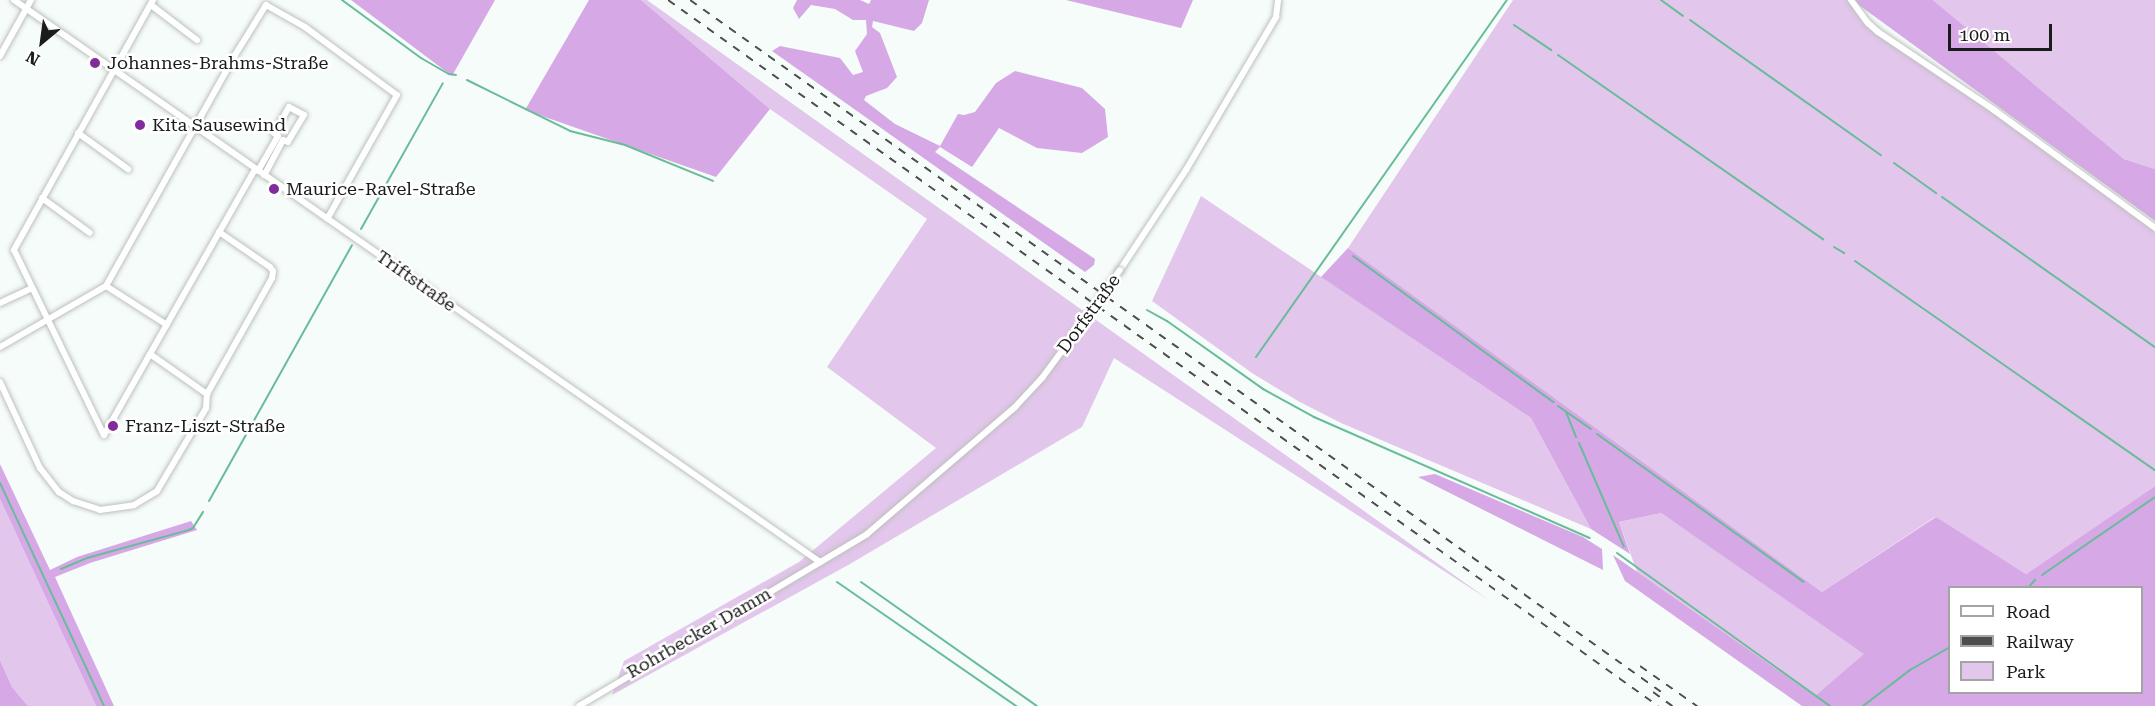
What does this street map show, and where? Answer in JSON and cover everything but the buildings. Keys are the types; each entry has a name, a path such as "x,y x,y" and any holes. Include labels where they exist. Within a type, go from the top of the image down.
{"street":[{"name":"Triftstraße","path":"14,0 820,562"},
{"path":"0,56 31,0"},
{"name":"Dorfstraße","path":"820,562 874,528 1003,418 1042,378 1120,270 1177,184 1276,18 1278,0"},
{"path":"1851,0 1868,23 1878,32 1994,110 2155,228"},
{"path":"197,40 152,2 14,250 104,435 219,232 281,138"},
{"path":"0,347 106,286 262,8 266,5 305,27 397,94 327,219"},
{"path":"289,106 304,115 288,142 281,138 274,133 289,106"},
{"path":"78,133 128,169"},
{"path":"42,198 90,233"},
{"path":"0,382 40,468 49,482 73,501 100,510 134,505 157,491 206,408 207,393 272,279 273,272 219,232"},
{"path":"106,286 167,325"},
{"path":"0,303 32,288"},
{"path":"150,354 207,393"},
{"name":"Rohrbecker Damm","path":"579,706 820,562"}],"green space":[{"path":"641,0 647,0 1489,600 1114,358 1082,427 850,564 612,695 624,661 799,562 936,448 827,367 927,219 770,109"},
{"path":"1513,0 1848,0 1870,29 2155,225 2155,486 2026,574 1935,517 1822,592 1348,248"},
{"path":"1933,0 2155,0 2155,169 2124,159"},
{"path":"1201,196 1531,418 1591,529 1341,423 1298,401 1252,373 1152,301"},
{"path":"0,499 96,706 28,706 12,687 0,660"},
{"path":"1661,513 1865,654 1815,696 1637,572 1619,522"}],"shaded area":[{"path":"351,0 495,0 452,76"},
{"path":"589,0 641,0 770,109 716,177 525,110"},
{"path":"797,0 860,0 869,4 871,0 929,0 922,23 914,31 873,21 872,27 880,33 897,77 887,88 866,96 864,100 895,124 940,146 958,114 975,112 996,83 1015,71 1082,88 1105,109 1108,137 1082,153 1037,148 999,128 972,167 940,147 935,152 1095,259 1094,265 1085,272 772,51 780,46 840,58 853,75 863,72 855,51 867,34 866,20 853,20 835,9 811,5 799,19 793,8"},
{"path":"1066,0 1193,0 1181,28"},
{"path":"1852,0 1933,0 2124,159 2155,169 2155,221"},
{"path":"1348,248 1822,592 1936,517 2026,574 2155,486 2155,706 1802,706 1625,581 1613,555 1815,696 1864,654 1661,513 1619,522 1630,554 1591,529 1531,418 1321,277"},
{"path":"0,464 50,570 77,557 191,521 197,530 90,563 55,577 114,706 96,706 0,499"},
{"path":"1435,474 1583,537 1602,549 1603,570 1418,477"},
{"path":"0,660 12,687 28,706 0,706"}],"waterway":[{"path":"342,0 421,58 449,74 456,75"},
{"path":"1256,357 1507,0"},
{"path":"1661,0 1683,16"},
{"path":"1690,20 1881,155"},
{"path":"1514,25 1551,50"},
{"path":"1558,55 1823,239"},
{"path":"467,80 570,131 625,145 713,181"},
{"path":"361,229 443,83"},
{"path":"1894,163 1936,193"},
{"path":"1942,197 2155,347"},
{"path":"209,501 352,245"},
{"path":"1834,247 1844,253"},
{"path":"1353,256 1553,402"},
{"path":"1855,261 2155,470"},
{"path":"1147,310 1167,321 1263,389 1314,417 1590,538"},
{"path":"1558,406 1591,429"},
{"path":"1566,412 1576,437"},
{"path":"1597,434 1804,582"},
{"path":"1579,443 1624,547"},
{"path":"0,483 104,706"},
{"path":"2042,575 2155,497"},
{"path":"61,569 87,558 189,530 193,528 203,512"},
{"path":"1617,553 1830,706"},
{"path":"2030,586 2035,580"},
{"path":"837,582 1016,706"},
{"path":"861,582 1037,706"},
{"path":"1863,706 1910,670 1948,648"}],"railway":[{"path":"668,0 1658,706"},
{"path":"690,0 1664,694"},
{"path":"1640,666 1697,706"},
{"path":"1653,692 1672,706"}],"place":[{"name":"Johannes-Brahms-Straße","path":"95,63"},
{"name":"Kita Sausewind","path":"140,125"},
{"name":"Maurice-Ravel-Straße","path":"274,189"},
{"name":"Franz-Liszt-Straße","path":"113,426"}]}
